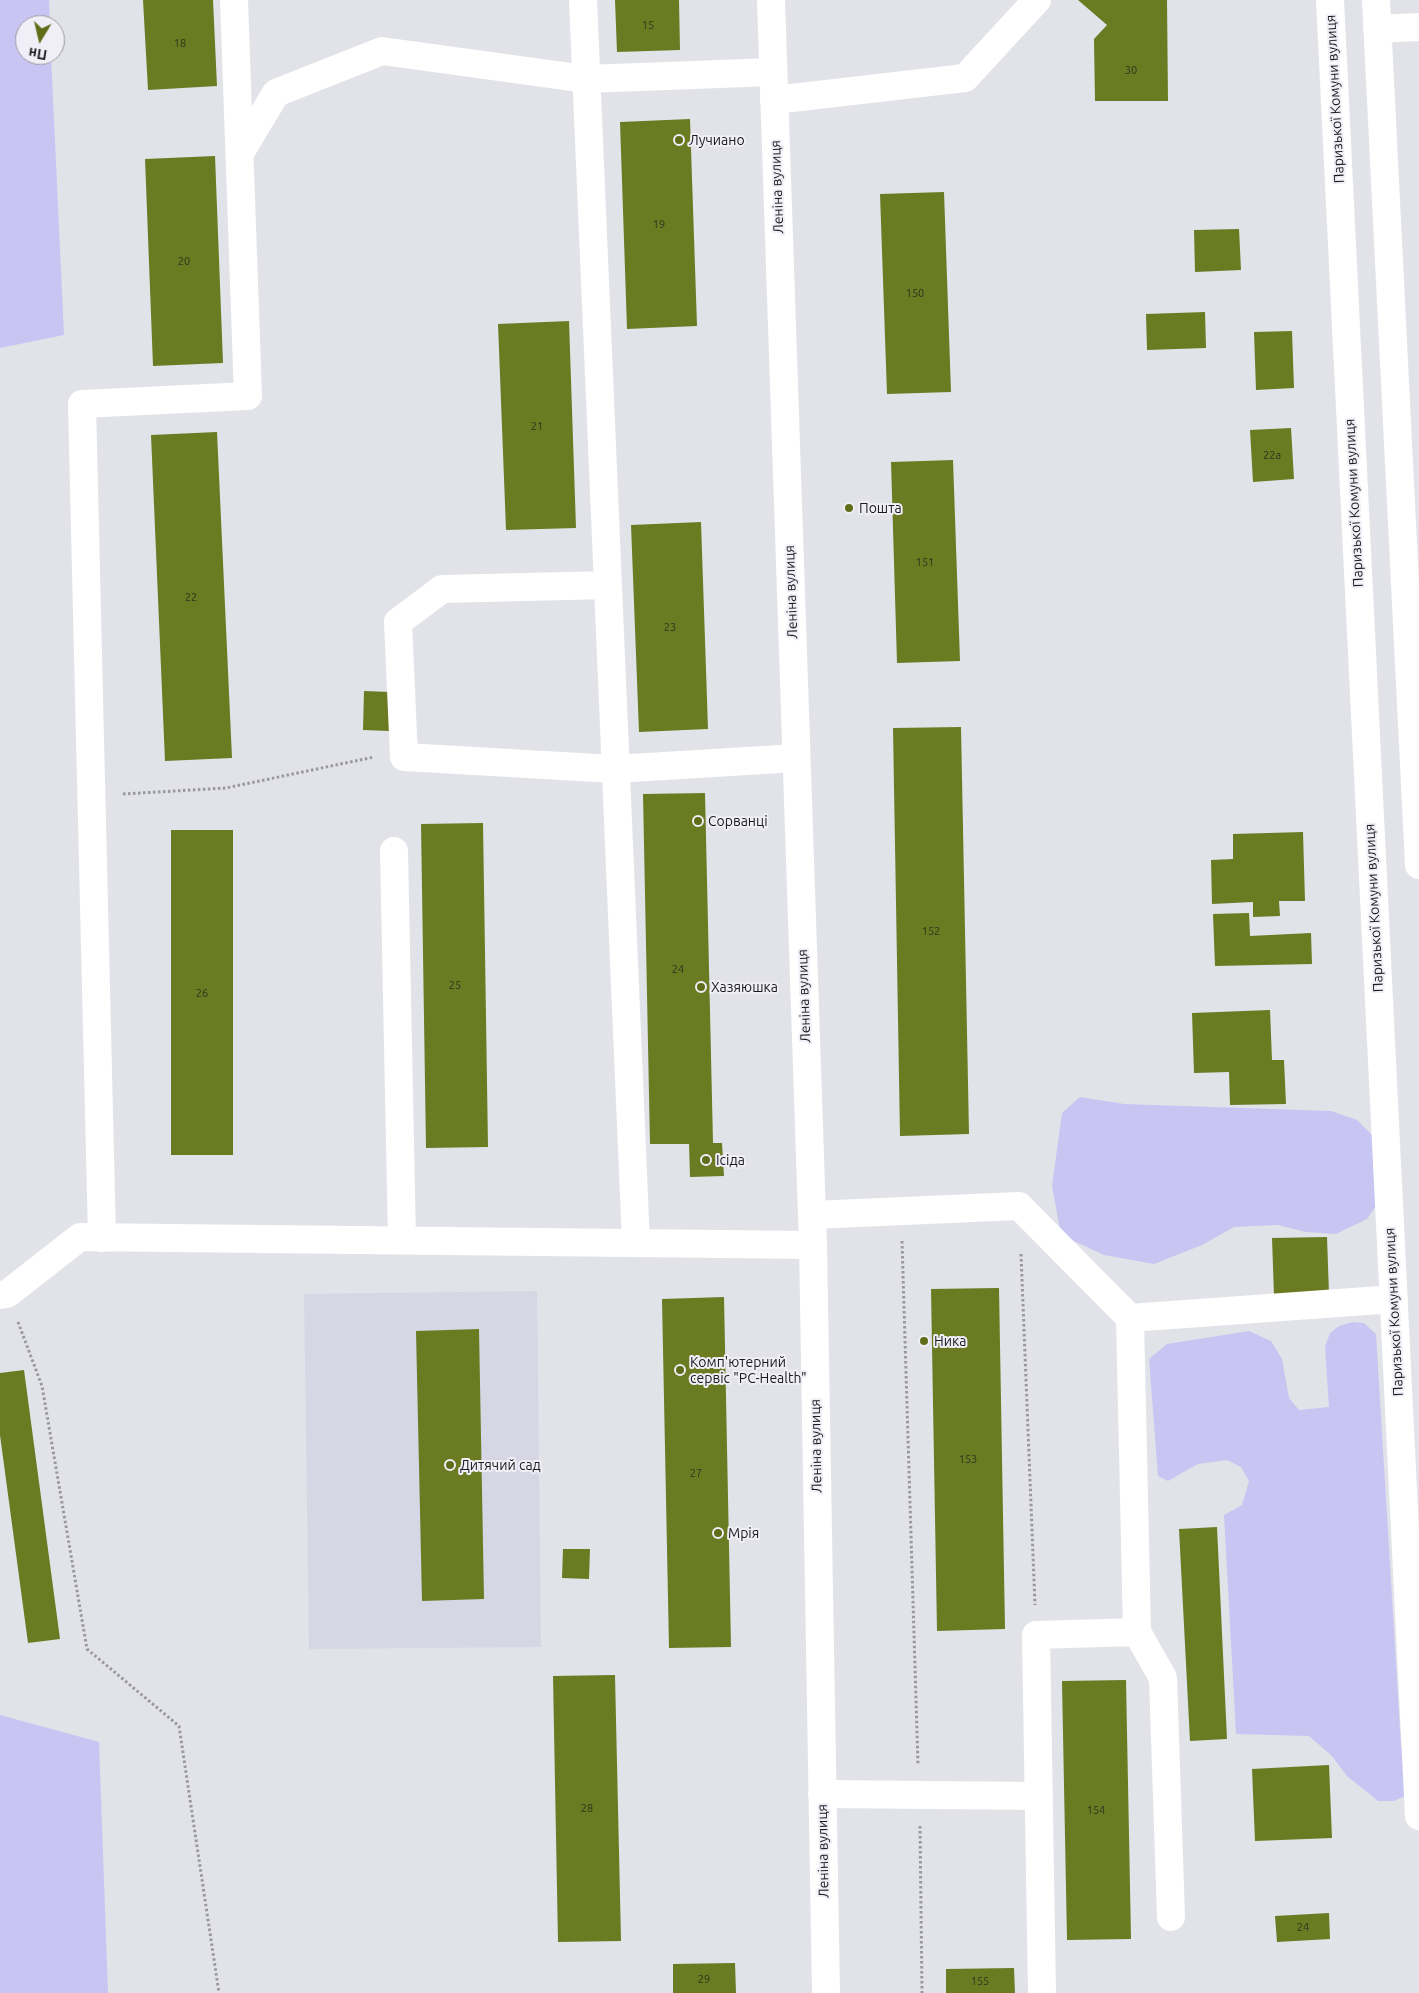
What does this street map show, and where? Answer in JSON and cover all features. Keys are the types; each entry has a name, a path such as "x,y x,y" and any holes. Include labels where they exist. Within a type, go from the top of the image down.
{"street":[{"path":"102,1238 82,404 248,396 234,0"},
{"path":"583,0 636,1243"},
{"name":"Леніна вулиця","path":"771,0 813,1244 826,1993"},
{"path":"774,100 965,78 1037,0"},
{"name":"Паризької Комуни вулиця","path":"1330,0 1419,1816"},
{"path":"1376,0 1408,403 1419,865"},
{"path":"1377,29 1419,27"},
{"path":"240,153 276,93 382,50 586,79 773,72"},
{"path":"608,585 442,589 398,622 404,757 616,769 796,758"},
{"path":"394,851 402,1240"},
{"path":"812,1215 1019,1206 1130,1318 1137,1632 1163,1678 1171,1917"},
{"path":"3,1294 80,1237 813,1244"},
{"path":"1130,1318 1394,1299"},
{"path":"1042,1993 1036,1635 1137,1632"},
{"path":"822,1794 1039,1796"}],"path":[{"path":"91,795 226,788 383,756 404,757"},
{"path":"1019,1206 1036,1635"},
{"path":"901,1212 919,1795 922,1993"},
{"path":"3,1294 42,1386 86,1649 180,1726 219,1993"}],"shaded area":[{"path":"0,0 49,0 50,15 15,15 15,65 51,65 64,335 0,348"},
{"path":"1080,1097 1124,1104 1331,1111 1357,1120 1378,1141 1381,1199 1367,1219 1336,1234 1306,1232 1278,1225 1234,1227 1202,1245 1154,1264 1104,1255 1061,1235 1052,1186 1062,1113"},
{"path":"537,1291 541,1647 309,1649 304,1294"},
{"path":"1353,1322 1364,1323 1376,1334 1401,1746 1409,1770 1407,1795 1394,1801 1378,1801 1347,1776 1332,1756 1309,1736 1236,1734 1224,1515 1242,1505 1249,1481 1241,1467 1227,1460 1198,1464 1168,1481 1158,1476 1149,1359 1167,1344 1249,1331 1271,1341 1282,1359 1289,1398 1299,1410 1329,1407 1325,1347 1330,1333 1339,1326"},
{"path":"0,1715 99,1742 108,1993 0,1993"}],"building":[{"path":"143,0 213,0 217,86 148,90"},
{"path":"615,0 679,0 680,50 617,52"},
{"path":"1078,0 1167,0 1168,101 1095,101 1094,39 1107,25"},
{"path":"690,119 697,326 627,329 620,122"},
{"path":"215,156 223,363 153,366 145,159"},
{"path":"944,192 951,392 887,394 880,194"},
{"path":"1239,229 1241,270 1195,272 1194,230"},
{"path":"1205,312 1206,348 1147,350 1146,314"},
{"path":"569,321 576,528 506,530 498,324"},
{"path":"1292,331 1294,388 1256,390 1254,332"},
{"path":"1291,428 1294,479 1253,482 1250,430"},
{"path":"217,432 232,758 165,761 151,435"},
{"path":"953,460 960,661 897,663 891,462"},
{"path":"701,522 708,729 639,732 631,525"},
{"path":"364,691 390,692 389,731 363,730"},
{"path":"961,727 969,1134 900,1136 893,728"},
{"path":"705,793 713,1143 722,1143 724,1176 690,1177 689,1144 650,1144 643,794"},
{"path":"483,823 488,1147 426,1148 421,824"},
{"path":"171,830 233,830 233,1155 171,1155"},
{"path":"1303,832 1305,901 1279,901 1280,916 1253,917 1253,902 1212,904 1211,860 1233,859 1233,834"},
{"path":"1249,913 1250,936 1311,933 1312,964 1215,966 1213,914"},
{"path":"1270,1010 1272,1060 1284,1060 1286,1104 1230,1105 1229,1072 1194,1073 1192,1013"},
{"path":"1327,1237 1329,1294 1274,1296 1272,1238"},
{"path":"999,1288 1005,1629 937,1631 931,1289"},
{"path":"724,1297 731,1647 669,1648 662,1299"},
{"name":"Дитячий сад","path":"479,1329 484,1599 422,1601 416,1331"},
{"path":"24,1370 60,1639 28,1643 0,1435 0,1373"},
{"path":"1217,1527 1227,1739 1190,1741 1179,1529"},
{"path":"563,1549 590,1549 589,1579 562,1578"},
{"path":"615,1675 621,1941 558,1942 553,1676"},
{"path":"1126,1680 1131,1939 1067,1940 1062,1681"},
{"path":"1329,1765 1332,1838 1255,1841 1252,1769"},
{"path":"1329,1913 1330,1939 1277,1942 1275,1916"},
{"path":"735,1963 736,1993 673,1993 673,1964"},
{"path":"1014,1968 1015,1993 946,1993 946,1969"}],"place":[{"name":"Лучиано","path":"679,140"},
{"name":"Пошта","path":"849,508"},
{"name":"Сорванці","path":"698,821"},
{"name":"Хазяюшка","path":"701,987"},
{"name":"Ісіда","path":"706,1160"},
{"name":"Ника","path":"924,1341"},
{"name":"Комп'ютерний сервіс \"PC-Health\"","path":"680,1370"},
{"name":"Дитячий сад","path":"450,1465"},
{"name":"Мрія","path":"718,1533"}]}
